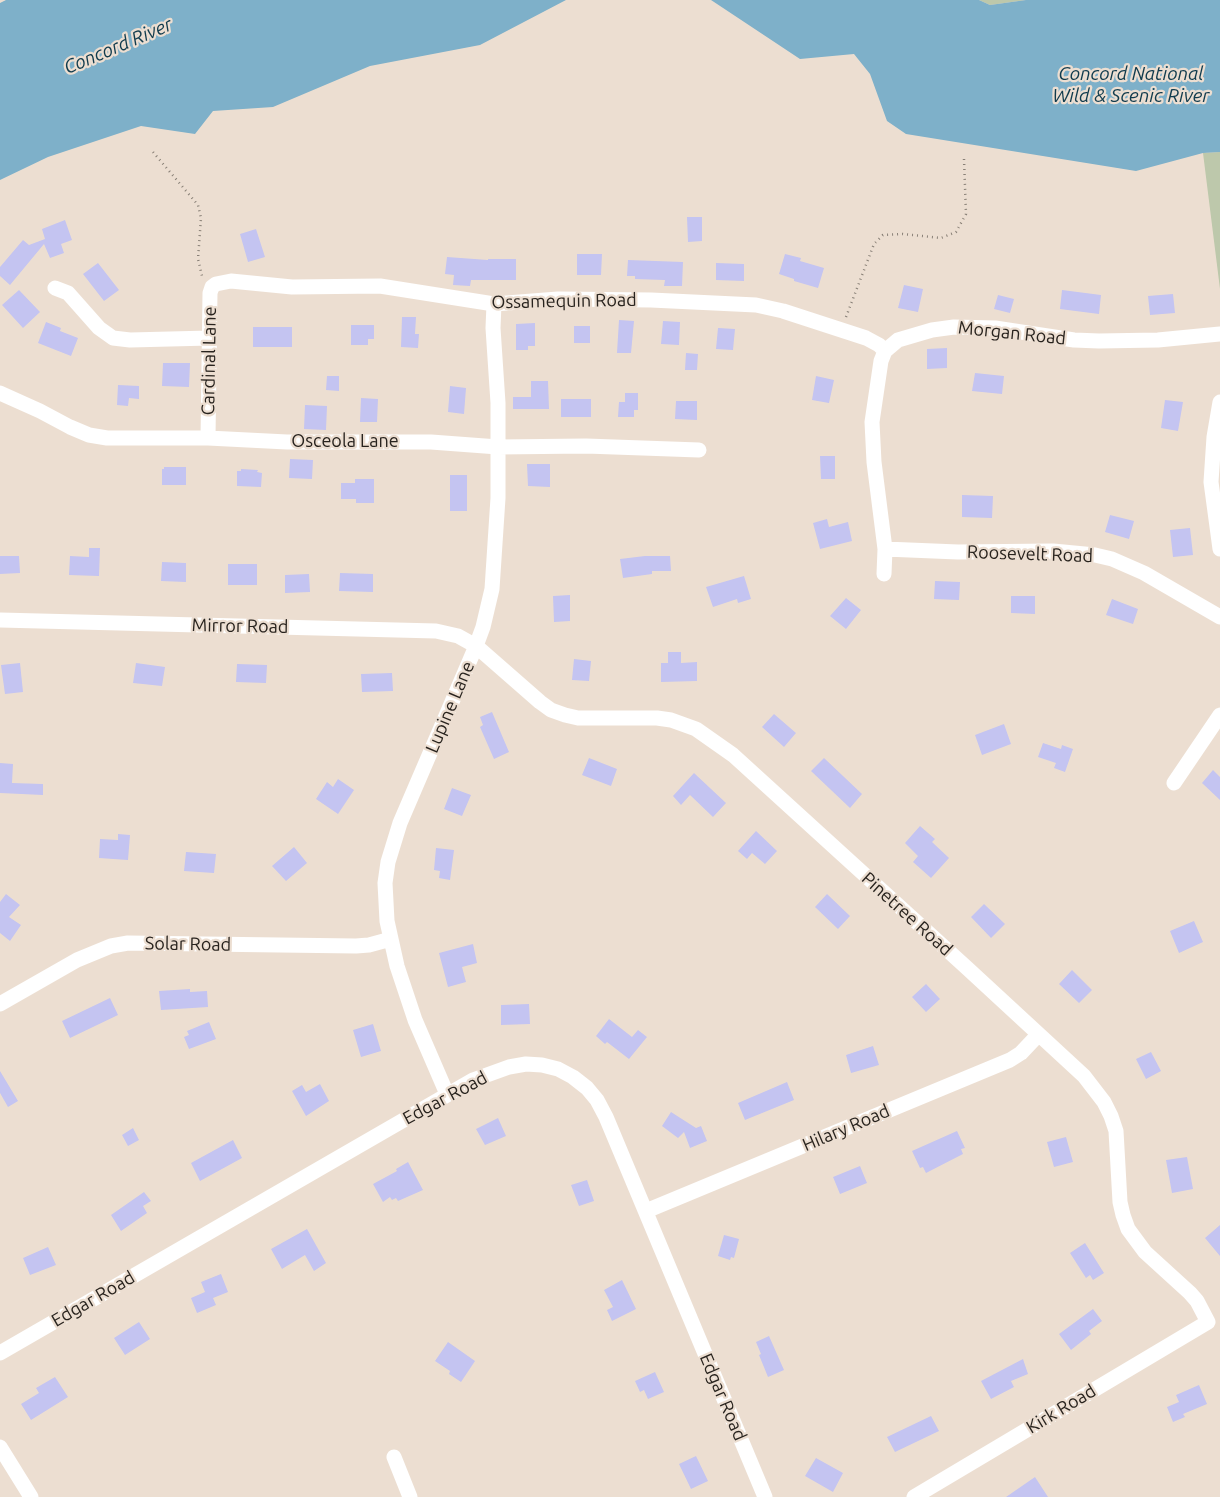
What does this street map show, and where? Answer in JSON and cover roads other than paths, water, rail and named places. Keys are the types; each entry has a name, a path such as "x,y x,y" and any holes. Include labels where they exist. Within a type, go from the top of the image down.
{"street":[{"name":"Ossamequin Road","path":"210,293 212,287 216,284 231,281 292,287 371,286 398,288 494,304 558,299 743,304 776,309 842,330 873,341 885,351"},
{"path":"55,288 68,293 99,328 113,338 130,340 210,338"},
{"name":"Cardinal Lane","path":"208,438 210,293"},
{"name":"Lupine Lane","path":"447,1094 416,1020 398,966 385,902 385,883 388,862 400,823 476,646 488,608 494,568 498,514 498,382 494,304"},
{"name":"Morgan Road","path":"885,351 906,336 954,327 996,328 1074,340 1099,341 1158,340 1220,334"},
{"path":"884,574 885,549 872,442 875,398 881,361 885,351"},
{"name":"Osceola Lane","path":"0,393 89,435 107,438 208,438 287,442 431,442 498,447 586,446 699,450"},
{"path":"1220,402 1214,437 1212,482 1220,549"},
{"name":"Roosevelt Road","path":"885,549 958,552 1053,551 1095,555 1112,559 1144,573 1220,617"},
{"name":"Mirror Road","path":"0,620 436,631 458,636 476,646"},
{"name":"Pinetree Road","path":"476,646 551,710 578,718 657,718 671,720 696,729 708,736 747,768 1084,1076 1104,1102 1116,1131 1120,1202 1128,1229 1145,1252 1197,1301 1208,1322"},
{"path":"1174,783 1220,714"},
{"name":"Solar Road","path":"0,1004 77,960 111,946 128,943 356,946 380,943 391,939"},
{"name":"Hilary Road","path":"646,1211 1010,1060 1021,1053 1038,1035"},
{"name":"Edgar Road","path":"0,1353 447,1094 490,1073 526,1064 542,1065 558,1069 573,1077 587,1088 597,1100 606,1117 765,1497"},
{"name":"Kirk Road","path":"914,1497 1208,1322"},
{"path":"0,1447 31,1497"},
{"path":"394,1457 410,1497"}],"water":[{"name":"Concord River","path":"6,0 566,0 480,45 370,66 273,107 213,111 195,134 141,126 48,157 0,180 0,3"},
{"name":"Concord National Wild & Scenic River","path":"711,0 979,0 990,5 1026,0 1220,0 1220,152 1203,153 1136,171 906,134 887,121 870,74 854,54 800,59"}]}
